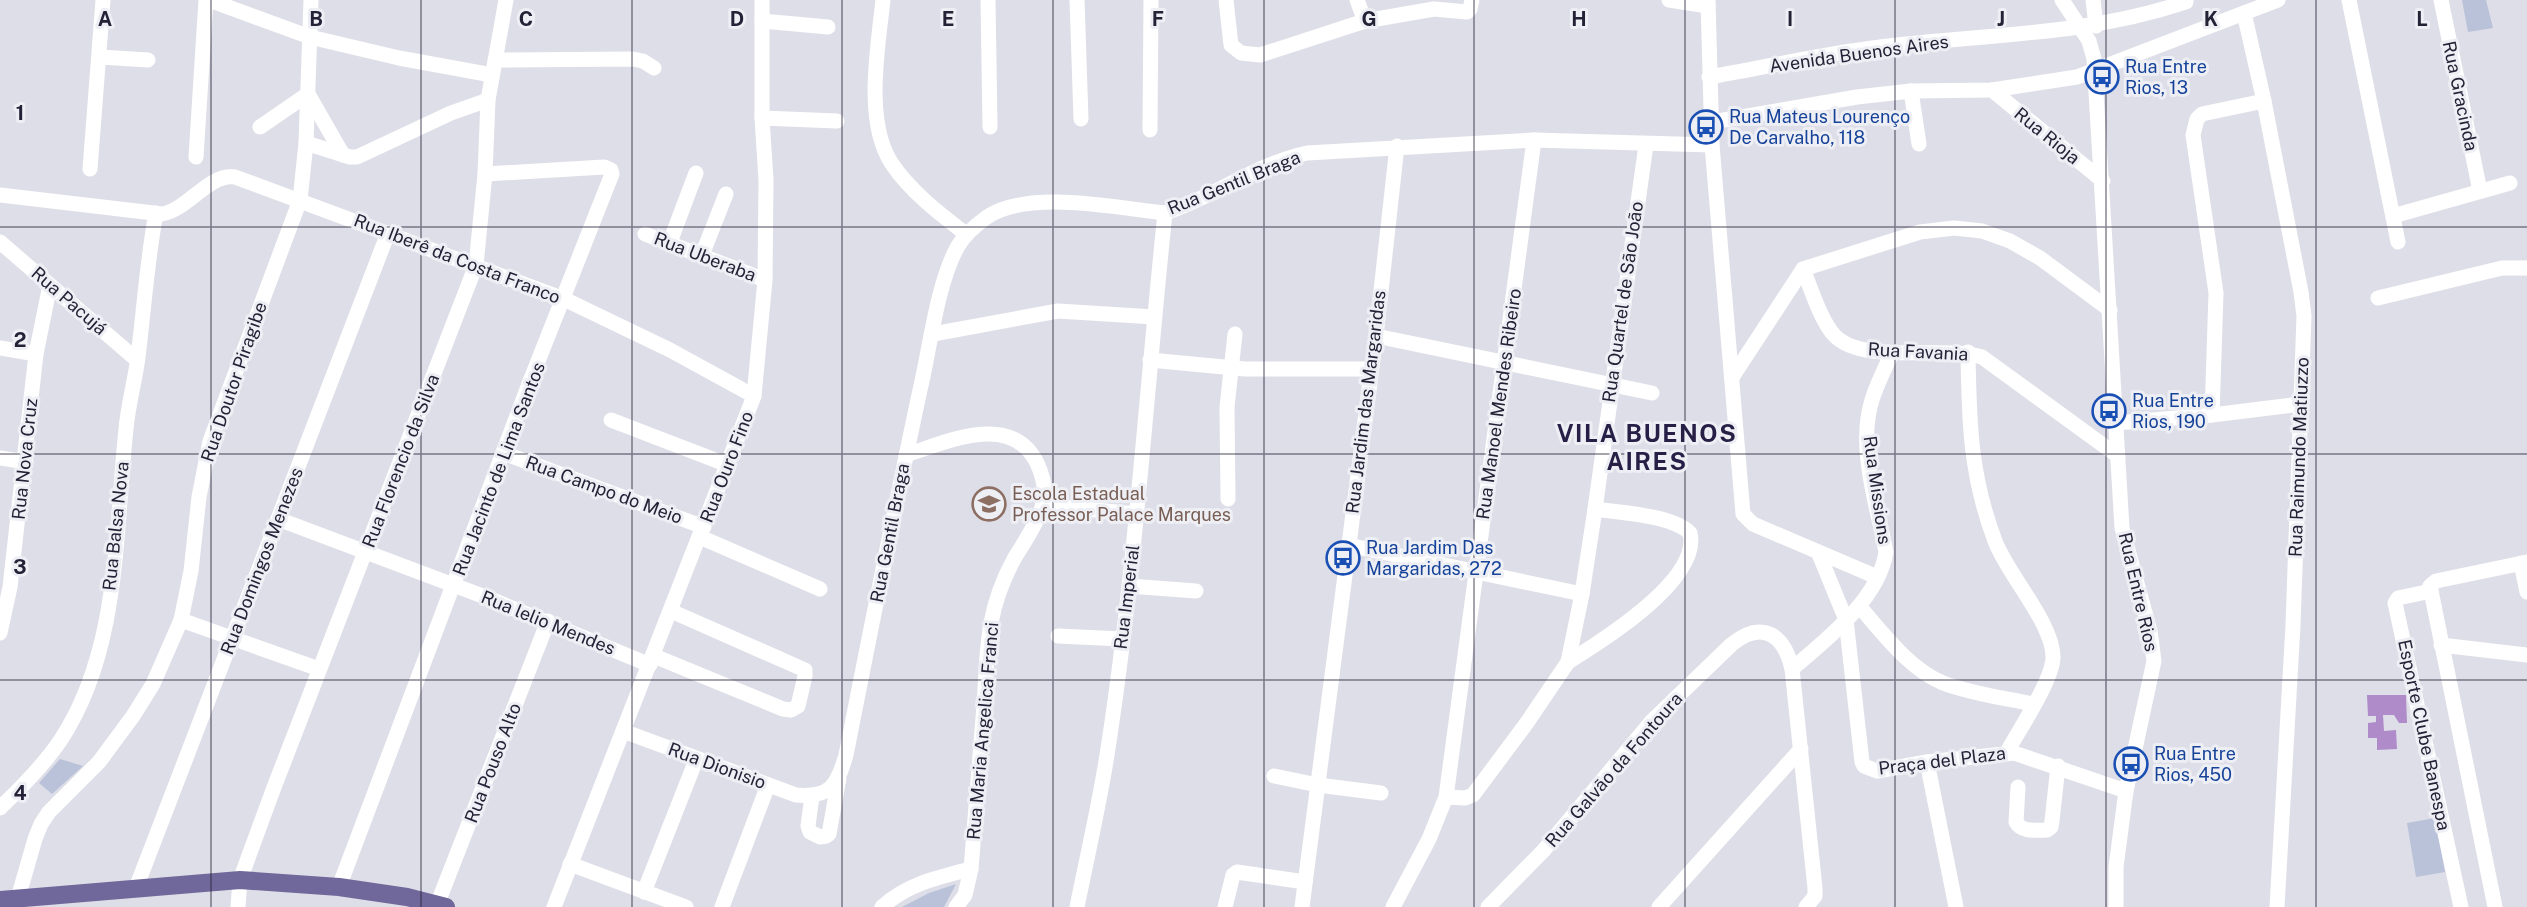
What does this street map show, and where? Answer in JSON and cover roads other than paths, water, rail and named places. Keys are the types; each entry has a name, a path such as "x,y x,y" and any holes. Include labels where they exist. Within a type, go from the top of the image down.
{"main road":[{"path":"9,899 240,880 339,887 407,897 442,906"}],"street":[{"path":"90,169 103,0"},
{"path":"196,157 207,0 310,37 399,58 493,68 633,59 644,61 654,68"},
{"name":"Rua Doutor Piragibe","path":"9,899 41,824 49,812 99,762 133,716 153,684 181,620 191,571 199,497 210,441 300,200 306,145 312,0"},
{"name":"Rua Florencio da Silva","path":"238,907 240,880 319,669 366,554 476,265 485,174 488,107 506,0"},
{"name":"Rua Ouro Fino","path":"554,907 754,396 765,280 766,180 762,118 762,0"},
{"path":"883,0 876,85 877,108 884,148 905,180 966,234"},
{"path":"988,0 990,127"},
{"path":"1077,0 1081,119"},
{"path":"1150,0 1150,130"},
{"path":"1226,0 1229,38 1234,49 1250,56 1260,55 1365,21 1435,5 1467,12 1472,0"},
{"path":"1357,0 1365,21"},
{"path":"1669,0 1708,3 1712,145 1743,514 1753,524 1877,578"},
{"path":"2062,0 2089,32"},
{"path":"2089,32 2093,0"},
{"path":"1712,116 1911,91 1992,90 2042,84 2278,0"},
{"path":"2349,0 2398,242"},
{"name":"Rua Gracinda","path":"2440,0 2480,191"},
{"name":"Avenida Buenos Aires","path":"1709,77 1879,47 2089,32 2186,1"},
{"name":"Rua Raimundo Matiuzzo","path":"2244,13 2264,101 2304,316 2293,625 2277,907"},
{"path":"762,21 828,27"},
{"name":"Rua Entre Rios","path":"2089,32 2094,65 2103,181 2122,528 2150,631 2154,661 2126,791 2116,867 2116,907"},
{"path":"100,57 148,60"},
{"name":"Rua Rioja","path":"1992,90 2103,181"},
{"path":"1911,91 1919,144"},
{"path":"260,127 308,94 343,155"},
{"path":"2212,415 2216,293 2193,135 2194,125 2202,114 2264,101"},
{"path":"306,145 354,157 363,155 451,113 488,107"},
{"path":"762,118 837,121"},
{"name":"Rua Gentil Braga","path":"812,796 808,826 810,832 820,837 826,836 829,834 839,778 846,755 906,455 933,334 952,259 966,234 1003,209 1026,202 1052,202 1165,213 1182,208 1288,157 1307,153 1397,146 1534,140 1646,145 1712,145"},
{"name":"Rua Manoel Mendes Ribeiro","path":"1393,907 1429,839 1446,797 1534,140"},
{"name":"Rua Quartel de São João","path":"1446,797 1465,798 1473,795 1527,724 1568,662 1582,594 1595,509 1646,145"},
{"name":"Rua Jardim das Margaridas","path":"1302,907 1376,336 1397,146"},
{"name":"Rua Jacinto de Lima Santos","path":"339,887 503,453 612,177 611,170 604,167 485,174"},
{"path":"670,242 696,173"},
{"name":"Rua Iberê da Costa Franco","path":"156,213 169,212 178,208 212,182 226,176 235,177 564,299 660,344 754,396"},
{"path":"2393,216 2510,183"},
{"path":"702,255 726,194"},
{"path":"0,195 156,213"},
{"name":"Rua Balsa Nova","path":"0,808 26,784 61,739 88,685 97,655 107,613 126,426 138,360 156,213"},
{"name":"Rua Imperial","path":"1077,907 1106,757 1129,586 1165,213"},
{"path":"1732,376 1803,269 1920,232 1954,228 1982,231 2010,241 2040,258 2110,309"},
{"name":"Rua Domingos Menezes","path":"136,888 388,232"},
{"name":"Rua Uberaba","path":"645,234 765,280"},
{"name":"Rua Pacujá","path":"0,242 138,360"},
{"path":"2378,298 2502,268 2527,268"},
{"name":"Rua Favania","path":"1803,269 1828,328 1835,336 1861,348 1892,352 1968,352 1983,357 2118,456"},
{"name":"Rua Nova Cruz","path":"0,633 5,586 26,462 36,354 50,285"},
{"path":"933,334 1058,311 1154,317"},
{"path":"1228,500 1227,416 1235,334"},
{"path":"1376,336 1652,393"},
{"path":"0,348 36,354"},
{"name":"Rua Missions","path":"1792,669 1846,621 1859,606 1877,578 1884,561 1886,552 1868,453 1868,418 1871,401 1892,352"},
{"path":"1968,352 1970,442 1979,495 1995,543 2043,625 2053,655 2048,675 2007,752"},
{"path":"1150,360 1231,368 1371,369"},
{"path":"2116,423 2212,415 2301,404"},
{"path":"611,420 728,465"},
{"name":"Rua Maria Angelica Franci","path":"906,455 972,434 988,432 1004,435 1021,443 1032,453 1041,472 1044,488 1043,505 1005,578 991,625 971,869 965,895 957,907"},
{"name":"Rua Campo do Meio","path":"503,453 702,532 820,589"},
{"path":"0,458 26,462"},
{"path":"1043,505 1137,514"},
{"path":"1568,662 1642,612 1679,571 1690,549 1690,533 1683,526 1662,520 1595,509"},
{"name":"Rua lelio Mendes","path":"278,519 783,709 791,710 798,706 805,670 671,612"},
{"path":"1348,545 1582,594"},
{"path":"1819,554 1846,621"},
{"path":"2495,907 2430,584 2436,581 2524,566 2527,592"},
{"path":"1129,586 1196,591"},
{"name":"Esporte Clube Banespa","path":"2431,591 2398,598 2395,603 2461,907"},
{"path":"1859,606 1909,659 1928,674 1943,682 1968,690 2033,704"},
{"path":"181,620 319,669"},
{"name":"Rua Pouso Alto","path":"442,906 548,621"},
{"name":"Praça del Plaza","path":"1846,621 1862,762 1868,769 1877,771 2007,752 2058,766 2126,791"},
{"name":"Rua Galvão da Fontoura","path":"1488,907 1544,850 1651,722 1743,635 1765,632 1776,637 1784,646 1792,669"},
{"path":"1058,636 1122,639"},
{"path":"2441,645 2527,656"},
{"path":"1792,669 1815,888 1815,896 1806,907"},
{"name":"Rua Dionisio","path":"623,731 795,795 812,796"},
{"path":"1659,907 1801,749"},
{"path":"644,892 696,760"},
{"path":"1927,762 1956,907"},
{"name":"Praça del Plaza","path":"2018,787 2016,822 2018,826 2024,829 2047,830 2052,821 2058,766"},
{"path":"1274,776 1318,785 1381,793"},
{"path":"812,796 832,787 839,778"},
{"path":"722,907 768,785"},
{"path":"570,864 686,907"},
{"path":"882,907 899,892 937,877 971,869"},
{"path":"1225,907 1233,875 1237,872 1305,882"}],"place":[{"name":"Rua Entre Rios, 13","path":"2102,77"},
{"name":"Rua Mateus Lourenço De Carvalho, 118","path":"1706,127"},
{"name":"Rua Entre Rios, 190","path":"2109,411"},
{"name":"Escola Estadual Professor Palace Marques","path":"989,504"},
{"name":"Rua Jardim Das Margaridas, 272","path":"1343,558"},
{"name":"Rua Entre Rios, 450","path":"2131,764"}],"district":[{"name":"VILA BUENOS AIRES","path":"1647,448"}]}
